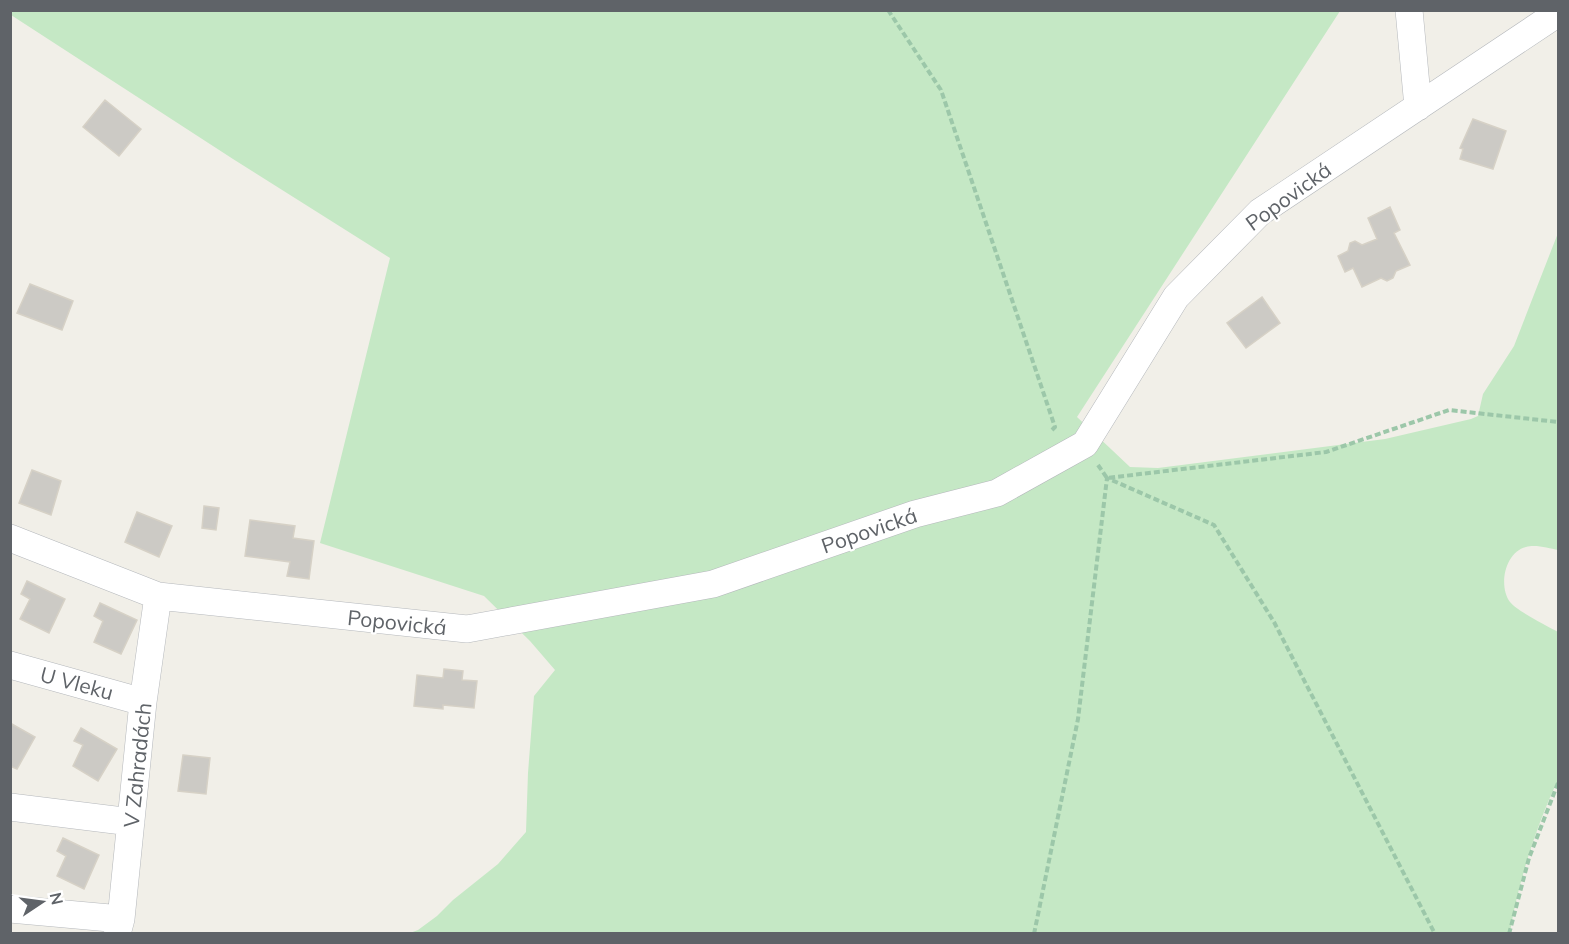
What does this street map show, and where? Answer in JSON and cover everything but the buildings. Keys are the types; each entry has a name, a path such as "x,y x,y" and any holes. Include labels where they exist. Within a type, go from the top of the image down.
{"street":[{"path":"1408,10 1418,107"},
{"name":"Popovická","path":"10,538 158,596 467,629 713,584 915,514 997,493 1085,444 1176,297 1260,212 1558,13"},
{"name":"V Zahradách","path":"119,926 143,702 158,596"},
{"name":"U Vleku","path":"10,665 143,702"},
{"path":"10,807 131,822"},
{"path":"10,909 119,926"}],"path":[{"path":"888,10 941,90 1054,427"},
{"path":"1107,478 1326,452 1449,410 1558,422"},
{"path":"1085,444 1107,478 1214,525 1274,622 1435,933"},
{"path":"1034,933 1078,719 1107,478"},
{"path":"1509,933 1528,858 1558,783"}],"green space":[{"path":"10,11 1340,11 1077,417 1130,467 1158,468 1385,439 1471,419 1478,416 1483,394 1514,346 1558,233 1558,550 1534,546 1519,550 1509,562 1504,587 1506,595 1514,606 1558,632 1558,780 1529,855 1510,933 410,933 437,916 498,864 526,832 534,696 555,670 530,641 484,596 320,543 390,258 11,15"}]}
